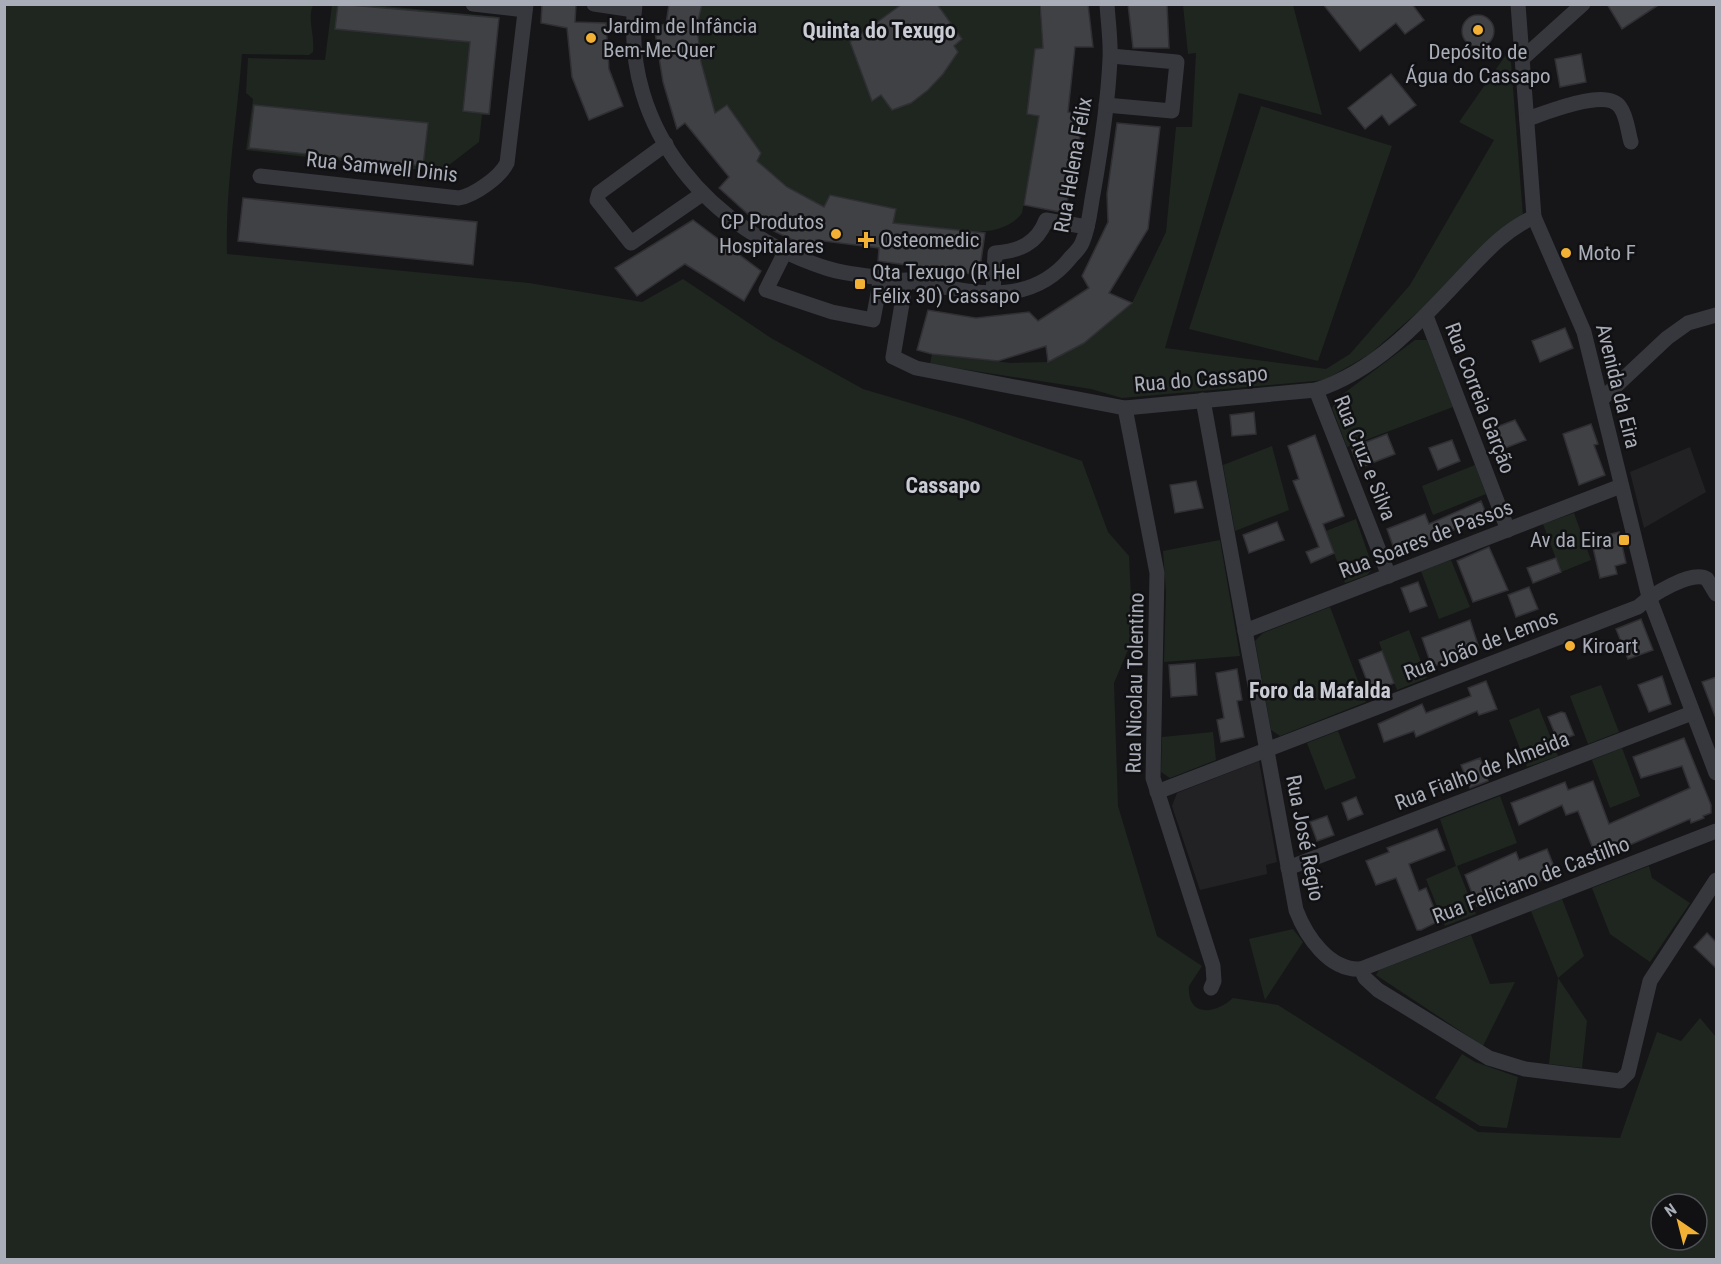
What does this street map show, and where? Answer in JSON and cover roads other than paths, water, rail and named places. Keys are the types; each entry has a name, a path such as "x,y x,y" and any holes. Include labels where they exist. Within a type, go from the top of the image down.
{"street":[{"path":"473,4 526,7"},
{"path":"594,4 634,7"},
{"name":"Rua Helena Félix","path":"634,7 636,72 651,120 702,194 732,222 758,239 827,268 993,295 1021,290 1052,276 1070,259 1082,243 1087,226 1106,105 1111,56 1107,4"},
{"name":"Avenida da Eira","path":"1518,4 1534,217 1577,314 1602,399 1649,597 1716,773"},
{"path":"1522,59 1583,4"},
{"name":"Rua Samwell Dinis","path":"260,176 459,198 469,195 502,172 507,163 526,7"},
{"path":"1106,105 1172,111 1177,62 1111,56"},
{"path":"1527,119 1563,106 1592,100 1609,100 1615,102 1622,110 1631,142"},
{"path":"666,144 598,193 597,200 631,243 702,194"},
{"name":"Rua do Cassapo","path":"906,280 893,357 916,368 1125,408 1316,390 1336,383 1372,362 1426,316 1505,233 1534,217"},
{"path":"993,295 995,252 1024,248 1042,231 1046,220 1087,226"},
{"path":"785,252 766,290 832,312 873,320 881,276"},
{"path":"1602,399 1666,338 1688,323 1716,315"},
{"name":"Rua Correia Garção","path":"1426,316 1508,530"},
{"name":"Rua Cruz e Silva","path":"1316,390 1389,576"},
{"name":"Rua José Régio","path":"1203,400 1296,910 1306,931 1329,958 1347,968 1361,969"},
{"name":"Rua Nicolau Tolentino","path":"1125,408 1157,573 1151,752 1153,778 1214,966 1214,981 1211,988"},
{"name":"Rua Soares de Passos","path":"1245,631 1621,486"},
{"name":"Rua João de Lemos","path":"1157,792 1638,607 1649,597 1698,575 1707,579 1716,594"},
{"name":"Rua Fialho de Almeida","path":"1288,868 1692,713"},
{"name":"Rua Feliciano de Castilho","path":"1361,969 1716,831"},
{"path":"1361,969 1365,978 1378,990 1489,1058 1525,1069 1615,1082 1625,1078 1628,1072 1646,994 1656,969 1716,880"}],"place":[{"name":"Depósito de Água do Cassapo","path":"1478,30"},
{"name":"Jardim de Infância Bem-Me-Quer","path":"591,38"},
{"name":"CP Produtos Hospitalares","path":"836,234"},
{"name":"Osteomedic","path":"866,240"},
{"name":"Moto F","path":"1566,253"},
{"name":"Qta Texugo (R Hel Félix 30) Cassapo","path":"860,284"},
{"name":"Av da Eira","path":"1624,540"},
{"name":"Kiroart","path":"1570,646"}],"district":[{"name":"Quinta do Texugo","path":"879,30"},
{"name":"Cassapo","path":"943,485"},
{"name":"Foro da Mafalda","path":"1320,690"}]}
